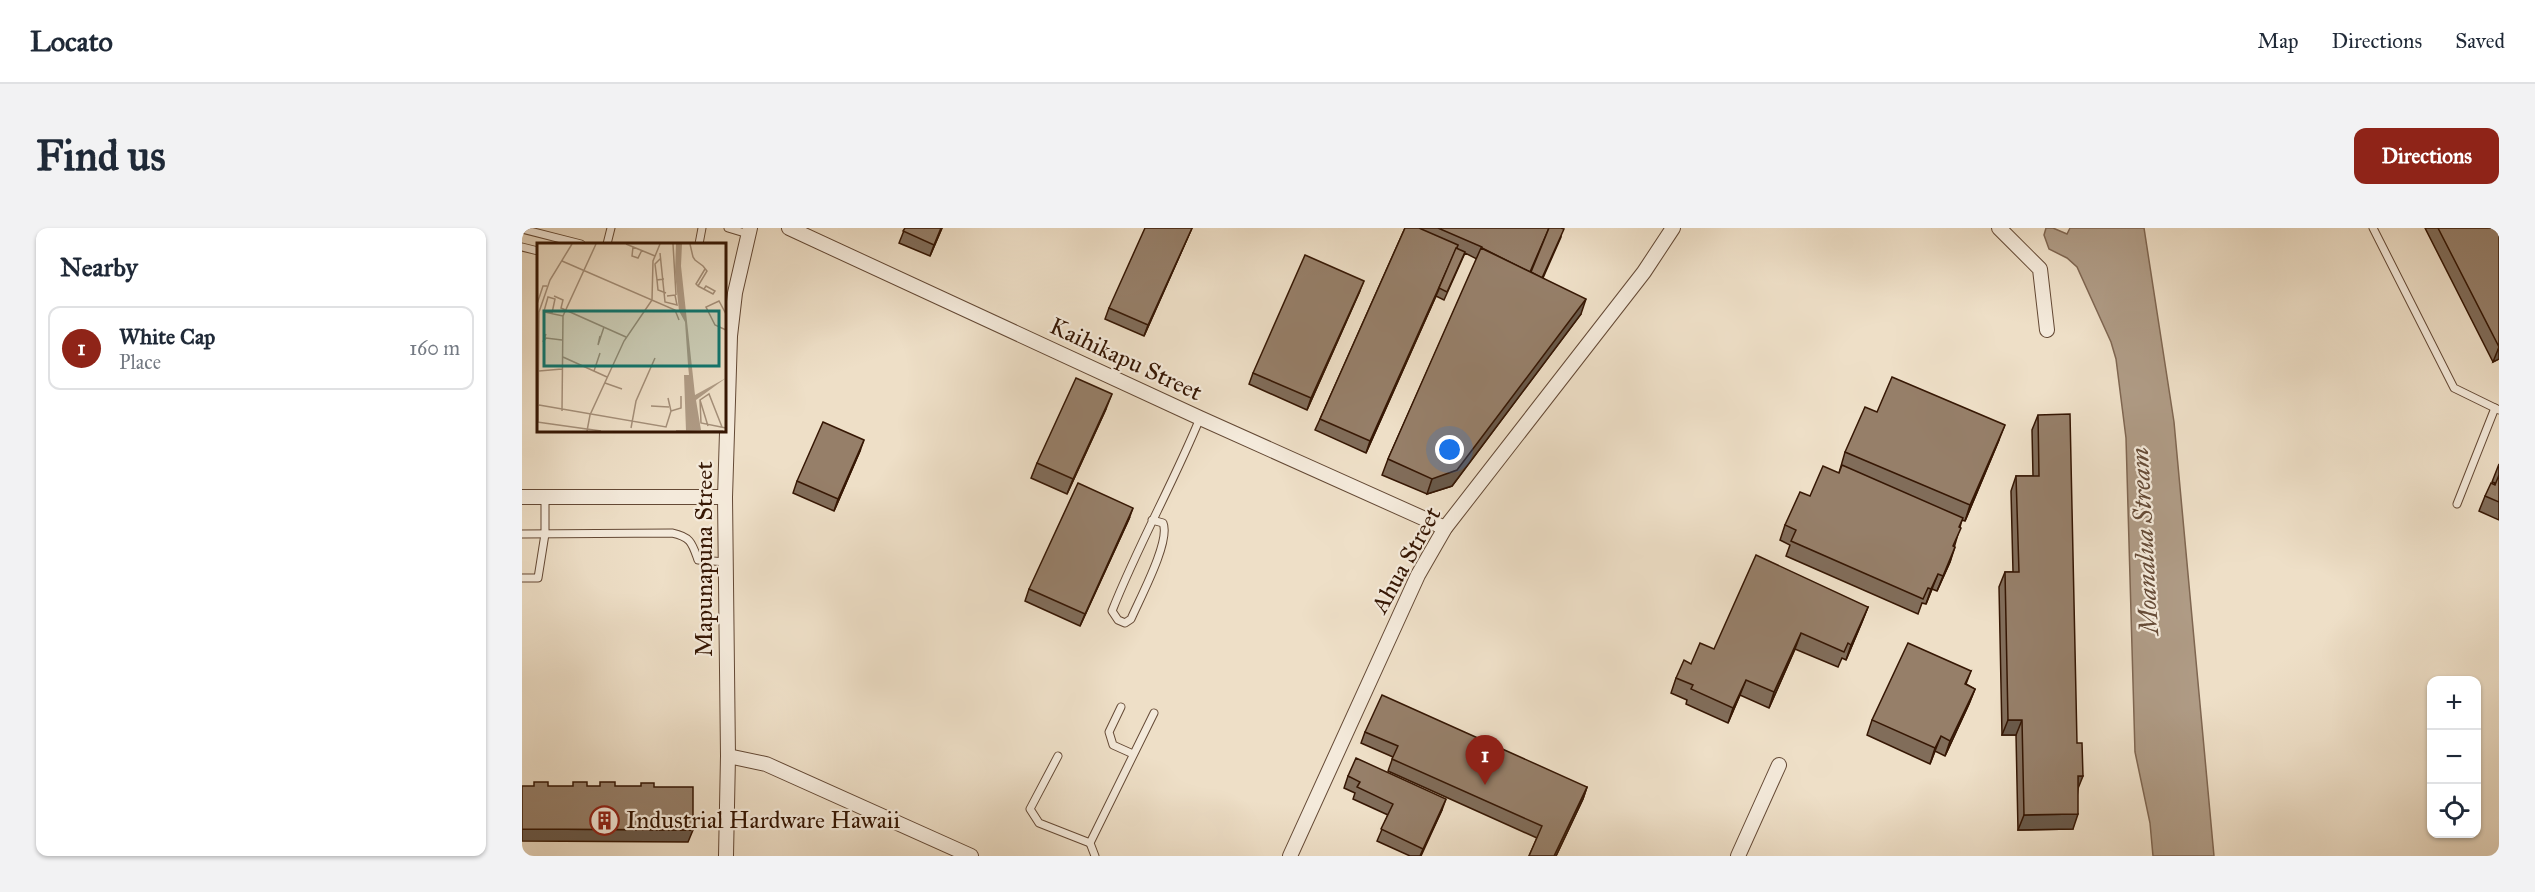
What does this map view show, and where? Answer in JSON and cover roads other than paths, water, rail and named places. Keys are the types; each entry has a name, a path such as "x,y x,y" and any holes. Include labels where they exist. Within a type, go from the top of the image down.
{"street":[{"name":"Kaihikapu Street","path":"789,228 1200,418 1445,528"},
{"name":"Ahua Street","path":"1290,856 1418,575 1445,528 1644,273 1674,228"},
{"path":"1999,228 2040,269 2046,330"},
{"name":"Mapunapuna Street","path":"726,856 728,756 725,497 730,292 749,231"},
{"path":"522,497 725,497"},
{"path":"728,756 766,764 971,856"},
{"path":"1738,856 1779,765"}],"lane":[{"path":"607,243 611,228"},
{"path":"699,243 702,228"},
{"path":"728,228 749,231"},
{"path":"2373,228 2454,388 2497,409 2457,504"},
{"path":"522,229 577,243"},
{"path":"522,247 537,251"},
{"path":"1152,520 1163,522 1166,529 1131,620 1125,623 1118,620 1112,611 1132,562 1152,520 1176,475 1200,418"},
{"path":"522,578 538,578 545,534 545,498"},
{"path":"522,534 672,533 685,536 692,542 698,560 727,562"},
{"path":"1121,707 1109,732 1113,745 1133,754"},
{"path":"1095,856 1090,843 1154,713"},
{"path":"1058,756 1030,808 1039,823 1090,843"}],"water":[{"name":"Moanalua Stream","path":"2046,228 2053,228 2067,234 2070,228 2144,228 2174,422 2214,856 2153,856 2150,823 2135,752 2126,438 2116,359 2111,342 2077,267 2067,258 2049,249 2044,235"}],"place":[{"name":"White Cap","path":"1485,785"},
{"name":"Industrial Hardware Hawaii","path":"605,820"}]}
